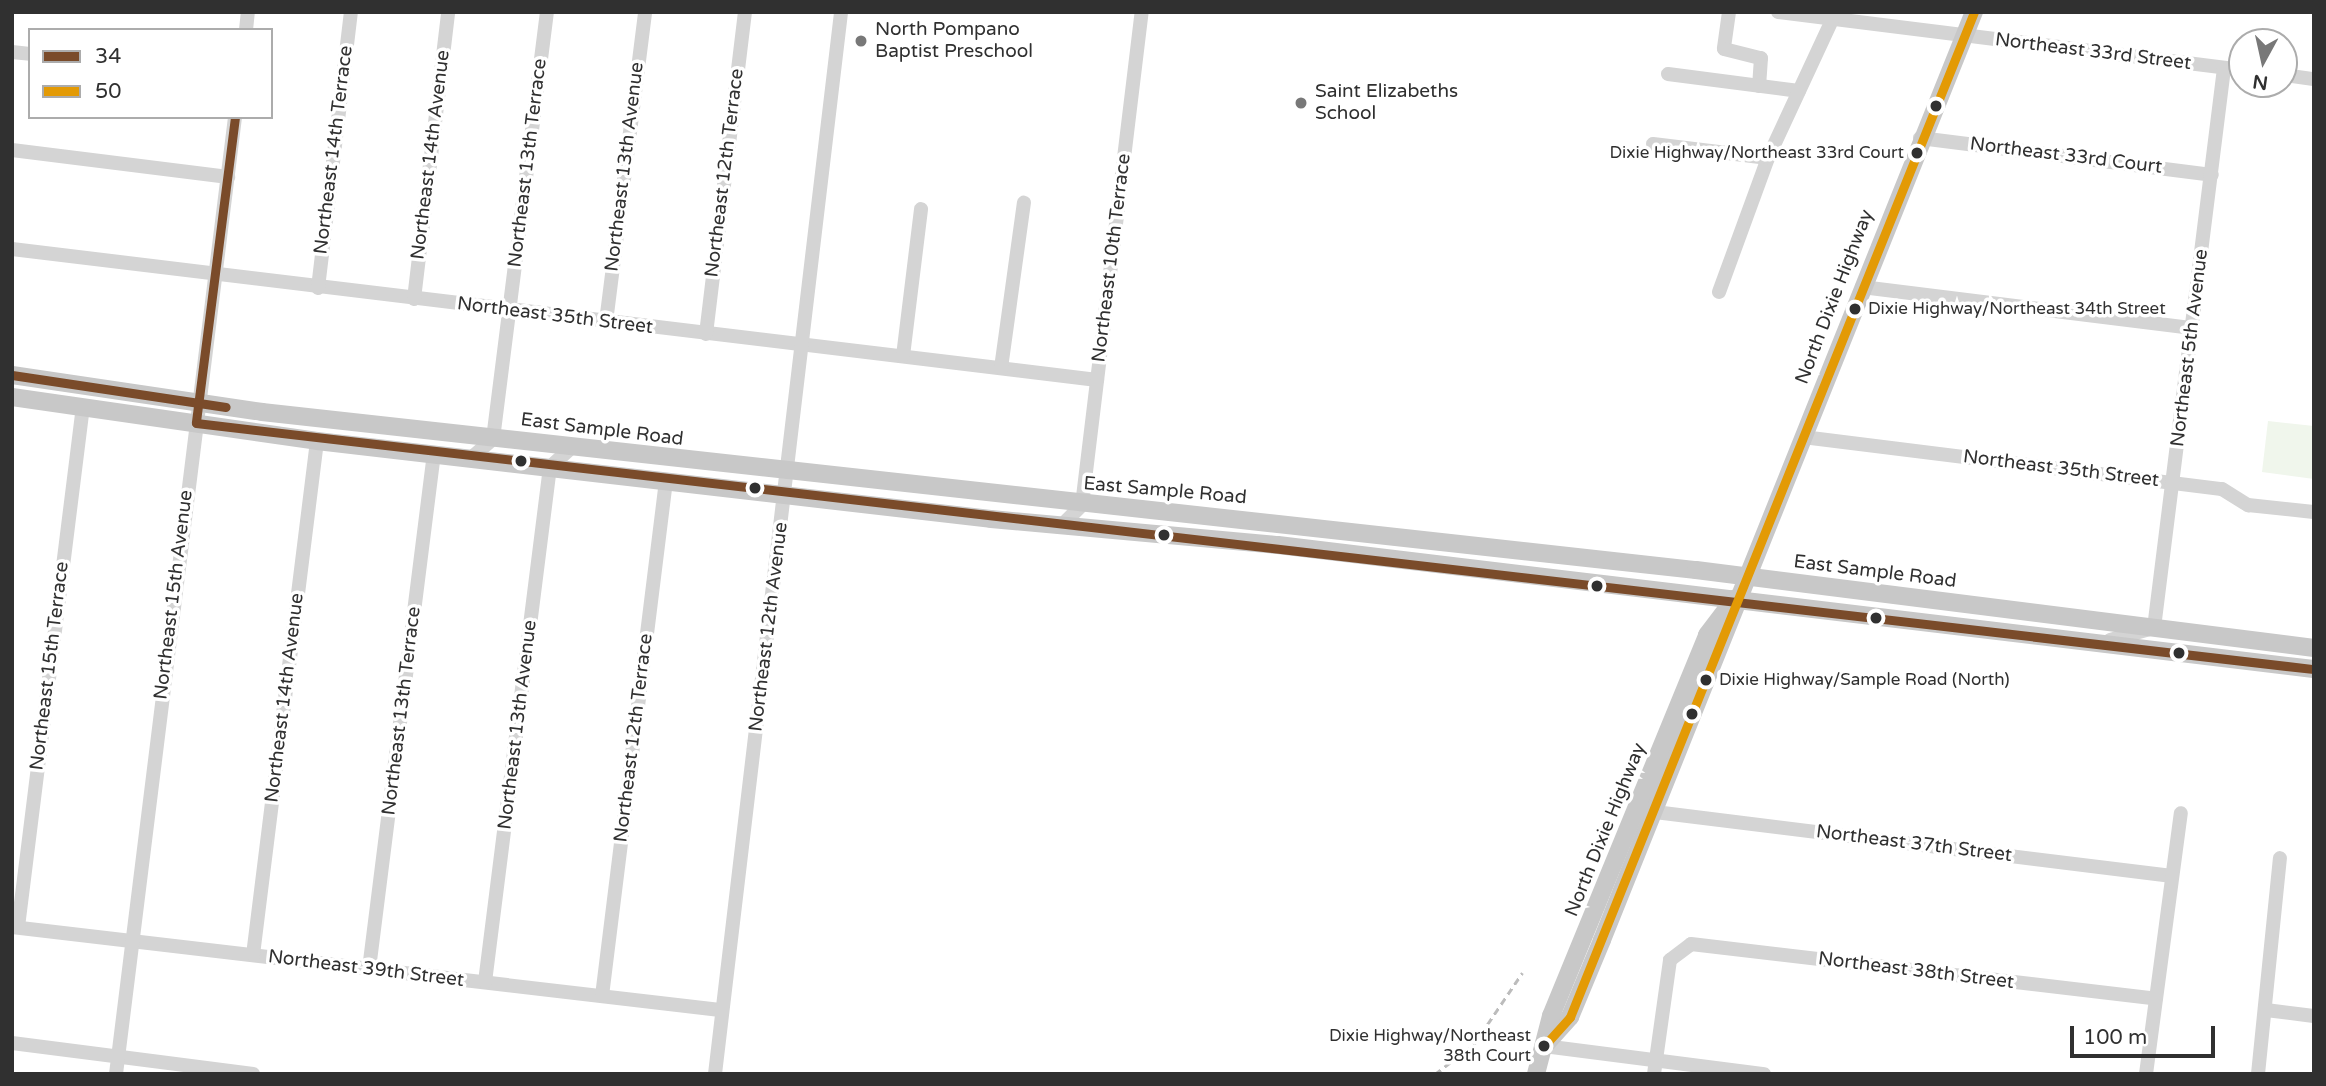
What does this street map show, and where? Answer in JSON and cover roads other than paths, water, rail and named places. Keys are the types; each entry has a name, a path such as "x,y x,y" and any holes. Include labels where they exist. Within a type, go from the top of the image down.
{"main road":[{"name":"North Dixie Highway","path":"1545,1046 1570,1017 1655,812 1735,598 1803,438 1920,138 1966,36 1974,12"},
{"name":"East Sample Road","path":"12,375 198,402 493,439 1745,576 2314,648"},
{"path":"12,397 317,441 1735,598 2314,669"},
{"path":"1091,527 1113,507"},
{"path":"1417,562 1448,543"},
{"name":"North Dixie Highway","path":"1536,1074 1707,635 1735,598"},
{"path":"2154,649 2165,640 2231,638"}],"street":[{"name":"Northeast 14th Terrace","path":"318,288 351,12"},
{"name":"Northeast 14th Avenue","path":"414,299 448,12"},
{"name":"Northeast 13th Terrace","path":"493,439 547,12"},
{"name":"Northeast 13th Avenue","path":"606,322 645,12"},
{"name":"Northeast 12th Terrace","path":"706,334 745,12"},
{"name":"Northeast 12th Avenue","path":"715,1074 720,1010 804,345 841,12"},
{"name":"Northeast 10th Terrace","path":"1082,505 1142,12"},
{"path":"1729,12 1724,49 1761,58 1759,86"},
{"name":"Northeast 33rd Street","path":"1786,13 2228,68"},
{"path":"1719,292 1768,158 1832,20"},
{"name":"Northeast 5th Avenue","path":"2154,628 2224,68"},
{"path":"1668,75 1798,91"},
{"name":"Northeast 15th Avenue","path":"116,1074 235,119"},
{"name":"Northeast 33rd Court","path":"1920,138 2212,175"},
{"path":"1653,144 1768,158"},
{"path":"12,150 228,177"},
{"path":"1001,368 1024,203"},
{"path":"903,356 921,209"},
{"name":"Northeast 35th Street","path":"12,249 216,276 1097,380"},
{"path":"1862,287 2192,328"},
{"name":"Northeast 15th Terrace","path":"15,927 83,406"},
{"name":"Northeast 35th Street","path":"1803,438 2222,489 2248,505 2314,512"},
{"path":"471,458 493,439"},
{"name":"Northeast 14th Avenue","path":"253,956 317,441"},
{"path":"550,467 571,448"},
{"name":"Northeast 13th Terrace","path":"369,969 434,453"},
{"name":"Northeast 13th Avenue","path":"485,982 550,467"},
{"name":"Northeast 12th Terrace","path":"602,996 666,481"},
{"path":"1062,525 1082,505"},
{"path":"2097,642 2154,628"},
{"name":"Northeast 37th Street","path":"1655,812 2172,876"},
{"path":"2146,1074 2181,813"},
{"path":"2258,1074 2280,858"},
{"name":"Northeast 39th Street","path":"15,927 720,1010"},
{"name":"Northeast 38th Street","path":"1655,1067 1670,960 1677,950 1691,944 2156,999"},
{"path":"2266,1010 2314,1016"},
{"path":"12,1043 253,1074"},
{"path":"1545,1046 1655,1067 1764,1074"}],"railway":[{"path":"1435,1074 1474,1044 1522,973"}],"place":[{"name":"North Pompano Baptist Preschool","path":"861,41"},
{"name":"Saint Elizabeths School","path":"1301,103"},
{"name":"Dixie Highway/Northeast 33rd Court","path":"1917,153"},
{"name":"Dixie Highway/Northeast 34th Street","path":"1855,309"},
{"name":"Dixie Highway/Sample Road (North)","path":"1706,680"},
{"name":"Dixie Highway/Northeast 38th Court","path":"1544,1046"}]}
